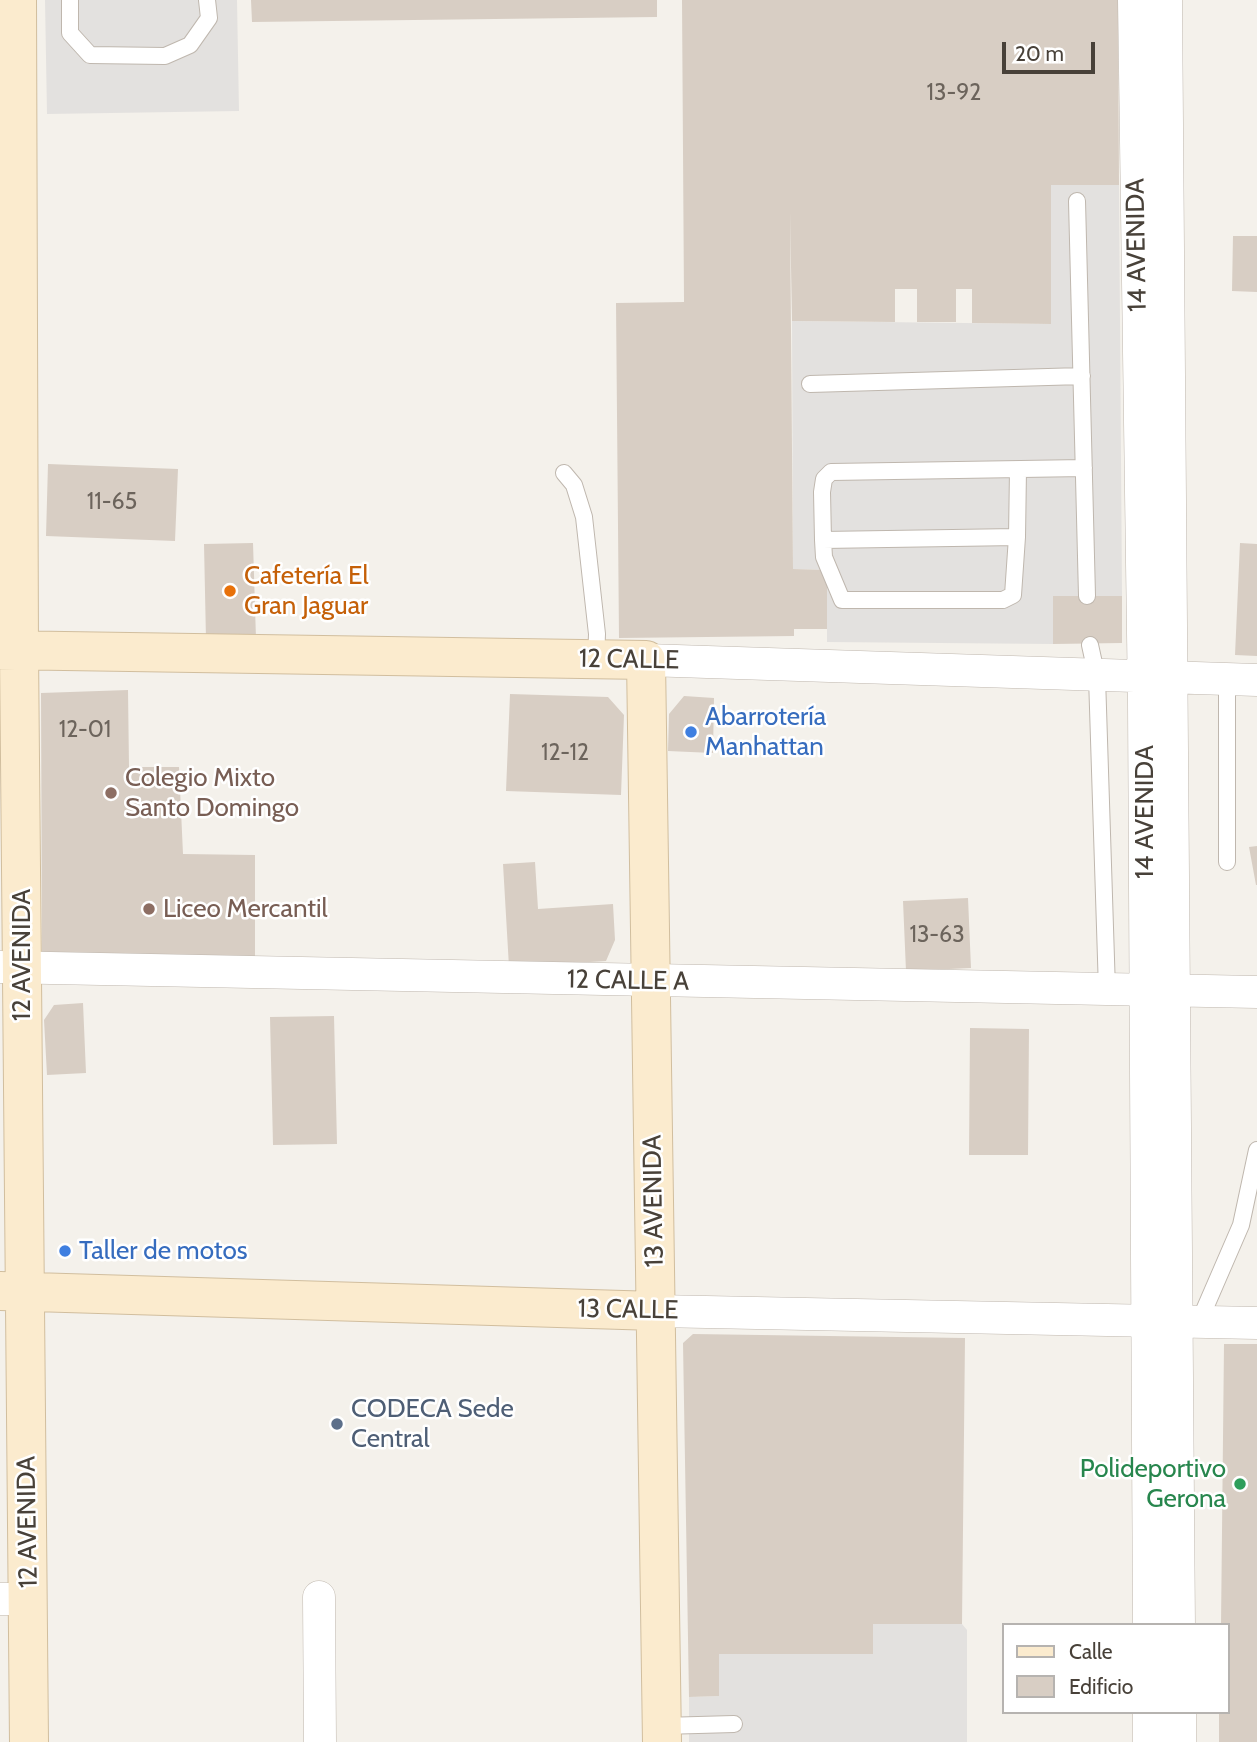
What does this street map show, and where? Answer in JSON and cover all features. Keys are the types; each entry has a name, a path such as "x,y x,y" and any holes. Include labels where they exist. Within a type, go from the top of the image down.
{"street":[{"name":"12 AVENIDA","path":"17,0 9,216 12,1291 15,1599 29,1742"},
{"name":"14 AVENIDA","path":"1134,0 1158,679"},
{"name":"14 AVENIDA","path":"1166,0 1158,679 1160,992 1175,1321 1179,1623"},
{"name":"12 CALLE","path":"10,650 646,660 1242,680"},
{"name":"13 AVENIDA","path":"646,660 662,1734"},
{"name":"12 CALLE A","path":"12,968 1257,992"},
{"name":"13 CALLE","path":"12,1291 656,1311 1257,1323"},
{"name":"14 AVENIDA","path":"1149,1623 1175,1321"},
{"path":"319,1597 320,1742"},
{"path":"1149,1714 1149,1742"},
{"path":"1180,1714 1180,1742"}],"lane":[{"path":"70,0 70,33 90,55 165,56 190,45 209,18 207,0"},
{"path":"1077,201 1087,596"},
{"path":"810,384 1082,376"},
{"path":"1018,470 1013,595 1003,600 842,600 824,557 822,492 824,479 831,472 1084,468"},
{"path":"564,472 574,485 584,517 597,634 596,660"},
{"path":"823,540 1017,537"},
{"path":"1090,645 1097,677 1107,990"},
{"path":"1227,862 1242,680"},
{"path":"1175,1321 1241,1224 1257,1150"},
{"path":"662,1734 734,1724"}],"shaded area":[{"path":"45,0 237,0 239,111 47,114"},
{"path":"1051,185 1119,185 1122,596 1053,597 1053,644 827,642 827,570 793,569 792,321 1051,324"},
{"path":"873,1624 962,1624 967,1630 967,1742 689,1742 689,1697 719,1696 719,1654 873,1654"}],"building":[{"path":"251,0 657,0 657,17 252,22"},
{"path":"682,0 1118,0 1119,185 1051,185 1051,324 972,323 972,289 956,289 956,322 917,322 917,289 895,289 895,322 792,321 790,212 793,569 827,570 827,629 794,629 794,636 619,638 616,303 684,302"},
{"path":"1233,236 1257,236 1257,292 1232,291"},
{"path":"48,464 178,469 175,541 46,536"},
{"name":"Cafetería El Gran Jaguar","path":"253,543 256,639 206,640 204,544"},
{"path":"1240,543 1257,544 1257,656 1235,655"},
{"path":"1053,596 1122,596 1122,643 1053,644"},
{"path":"128,690 129,767 179,767 183,854 255,855 255,964 42,963 41,693"},
{"path":"510,694 608,697 624,715 621,795 506,791"},
{"name":"Abarrotería Manhattan","path":"684,696 714,698 713,753 668,751 669,714"},
{"path":"1257,846 1257,885 1256,885 1249,847"},
{"path":"535,862 538,909 613,904 615,940 606,961 509,967 503,864"},
{"path":"968,898 971,968 906,971 903,901"},
{"path":"83,1003 86,1073 47,1075 44,1020 54,1005"},
{"path":"334,1016 337,1144 273,1145 270,1017"},
{"path":"970,1028 1029,1029 1028,1155 969,1155"},
{"path":"693,1334 965,1338 962,1624 873,1624 873,1654 719,1654 719,1696 689,1697 683,1343"},
{"name":"Polideportivo Gerona","path":"1224,1344 1257,1344 1257,1742 1219,1742 1219,1714 1229,1714 1229,1623 1221,1623"}],"place":[{"name":"Cafetería El Gran Jaguar","path":"230,591"},
{"name":"Abarrotería Manhattan","path":"691,732"},
{"name":"Colegio Mixto Santo Domingo","path":"111,793"},
{"name":"Liceo Mercantil","path":"149,909"},
{"name":"Taller de motos","path":"65,1251"},
{"name":"CODECA Sede Central","path":"337,1424"},
{"name":"Polideportivo Gerona","path":"1240,1484"}]}
